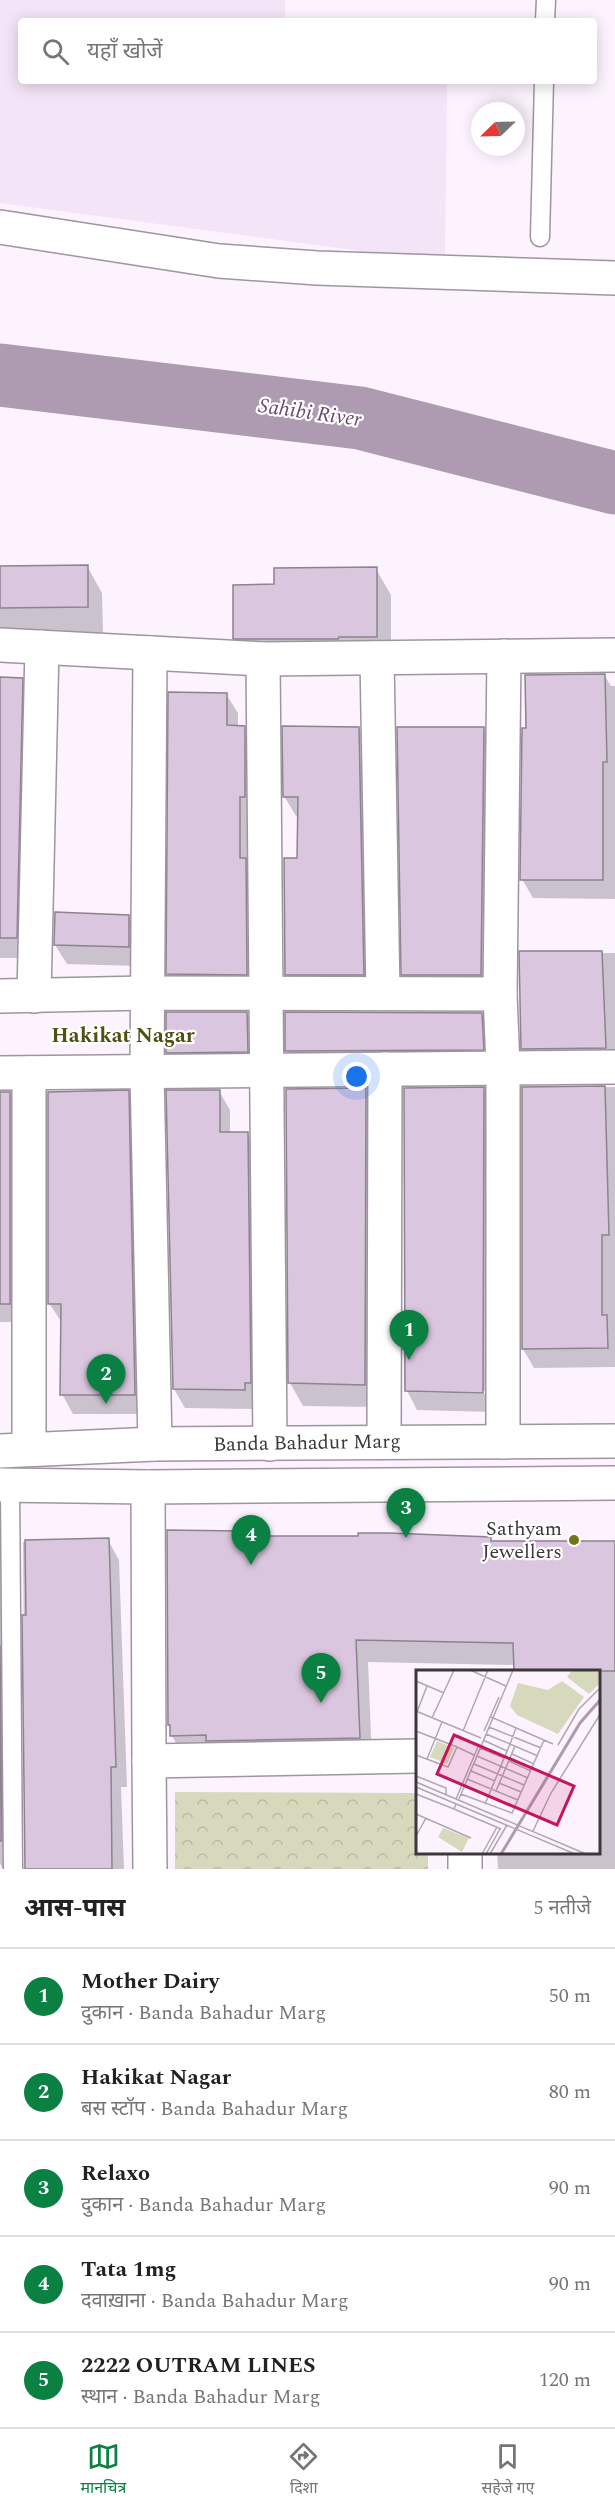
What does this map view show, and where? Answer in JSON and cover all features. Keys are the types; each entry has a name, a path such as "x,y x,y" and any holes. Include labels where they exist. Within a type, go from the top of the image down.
{"street":[{"path":"0,227 219,261 317,268 615,278"},
{"path":"0,645 263,659 615,655"},
{"path":"34,996 42,647"},
{"path":"150,653 146,993 155,1444"},
{"path":"503,1442 503,1066 500,994 504,656"},
{"path":"377,658 383,993"},
{"path":"263,659 270,1444"},
{"path":"0,996 146,993 500,994"},
{"path":"15,1450 14,1073 615,1066"},
{"path":"384,1442 385,1069"},
{"name":"Banda Bahadur Marg","path":"15,1450 155,1444 615,1441"},
{"path":"5,1485 148,1487 615,1483"},
{"path":"148,1487 150,1869"},
{"path":"149,1761 416,1756"}],"lane":[{"path":"545,18 546,0"},
{"path":"540,237 544,84"},
{"path":"5,1485 14,1869"}],"shaded area":[{"path":"0,0 285,0 285,18 18,18 18,84 447,84 445,262 0,203"}],"green space":[{"path":"175,1792 416,1793 416,1854 428,1854 428,1869 175,1869"}],"building":[{"path":"88,565 88,607 0,608 0,566"},
{"path":"377,567 377,637 233,639 233,585 274,584 274,568"},
{"path":"605,674 607,762 603,762 603,880 520,880 522,728 526,728 525,675"},
{"path":"0,677 23,678 17,938 0,938"},
{"path":"168,692 227,693 227,725 245,726 245,797 240,797 240,858 246,858 247,975 166,974"},
{"path":"282,726 359,727 364,975 285,975 284,858 297,858 298,797 283,797"},
{"path":"397,727 484,727 481,975 401,975"},
{"path":"55,912 129,915 129,947 54,945"},
{"path":"519,951 602,951 606,1048 521,1049"},
{"path":"166,1012 247,1012 248,1052 166,1053"},
{"path":"285,1012 482,1013 484,1050 285,1051"},
{"path":"605,1086 609,1235 602,1235 602,1315 607,1315 608,1348 522,1349 522,1087"},
{"path":"484,1087 483,1393 405,1391 404,1088"},
{"path":"366,1088 365,1385 288,1383 286,1089"},
{"path":"129,1090 135,1395 60,1395 61,1304 48,1304 48,1092"},
{"path":"166,1090 220,1090 220,1132 248,1132 251,1383 245,1383 245,1390 173,1389"},
{"path":"0,1092 10,1092 10,1304 0,1304"},
{"path":"167,1530 239,1531 239,1536 358,1536 358,1533 389,1533 491,1537 491,1541 615,1541 615,1671 514,1670 513,1643 356,1640 360,1738 206,1741 206,1735 170,1736 170,1725 168,1725"},
{"path":"109,1538 116,1767 111,1767 112,1869 25,1869 22,1615 26,1615 25,1540"},
{"path":"0,1645 2,1841 0,1841"}],"waterway":[{"name":"Sahibi River","path":"0,375 360,418 615,483"}],"place":[{"name":"Mother Dairy","path":"409,1360"},
{"name":"Hakikat Nagar","path":"106,1404"},
{"name":"Relaxo","path":"406,1538"},
{"name":"Sathyam Jewellers","path":"574,1540"},
{"name":"Tata 1mg","path":"251,1565"},
{"name":"2222 OUTRAM LINES","path":"321,1703"}],"district":[{"name":"Hakikat Nagar","path":"123,1036"}]}
